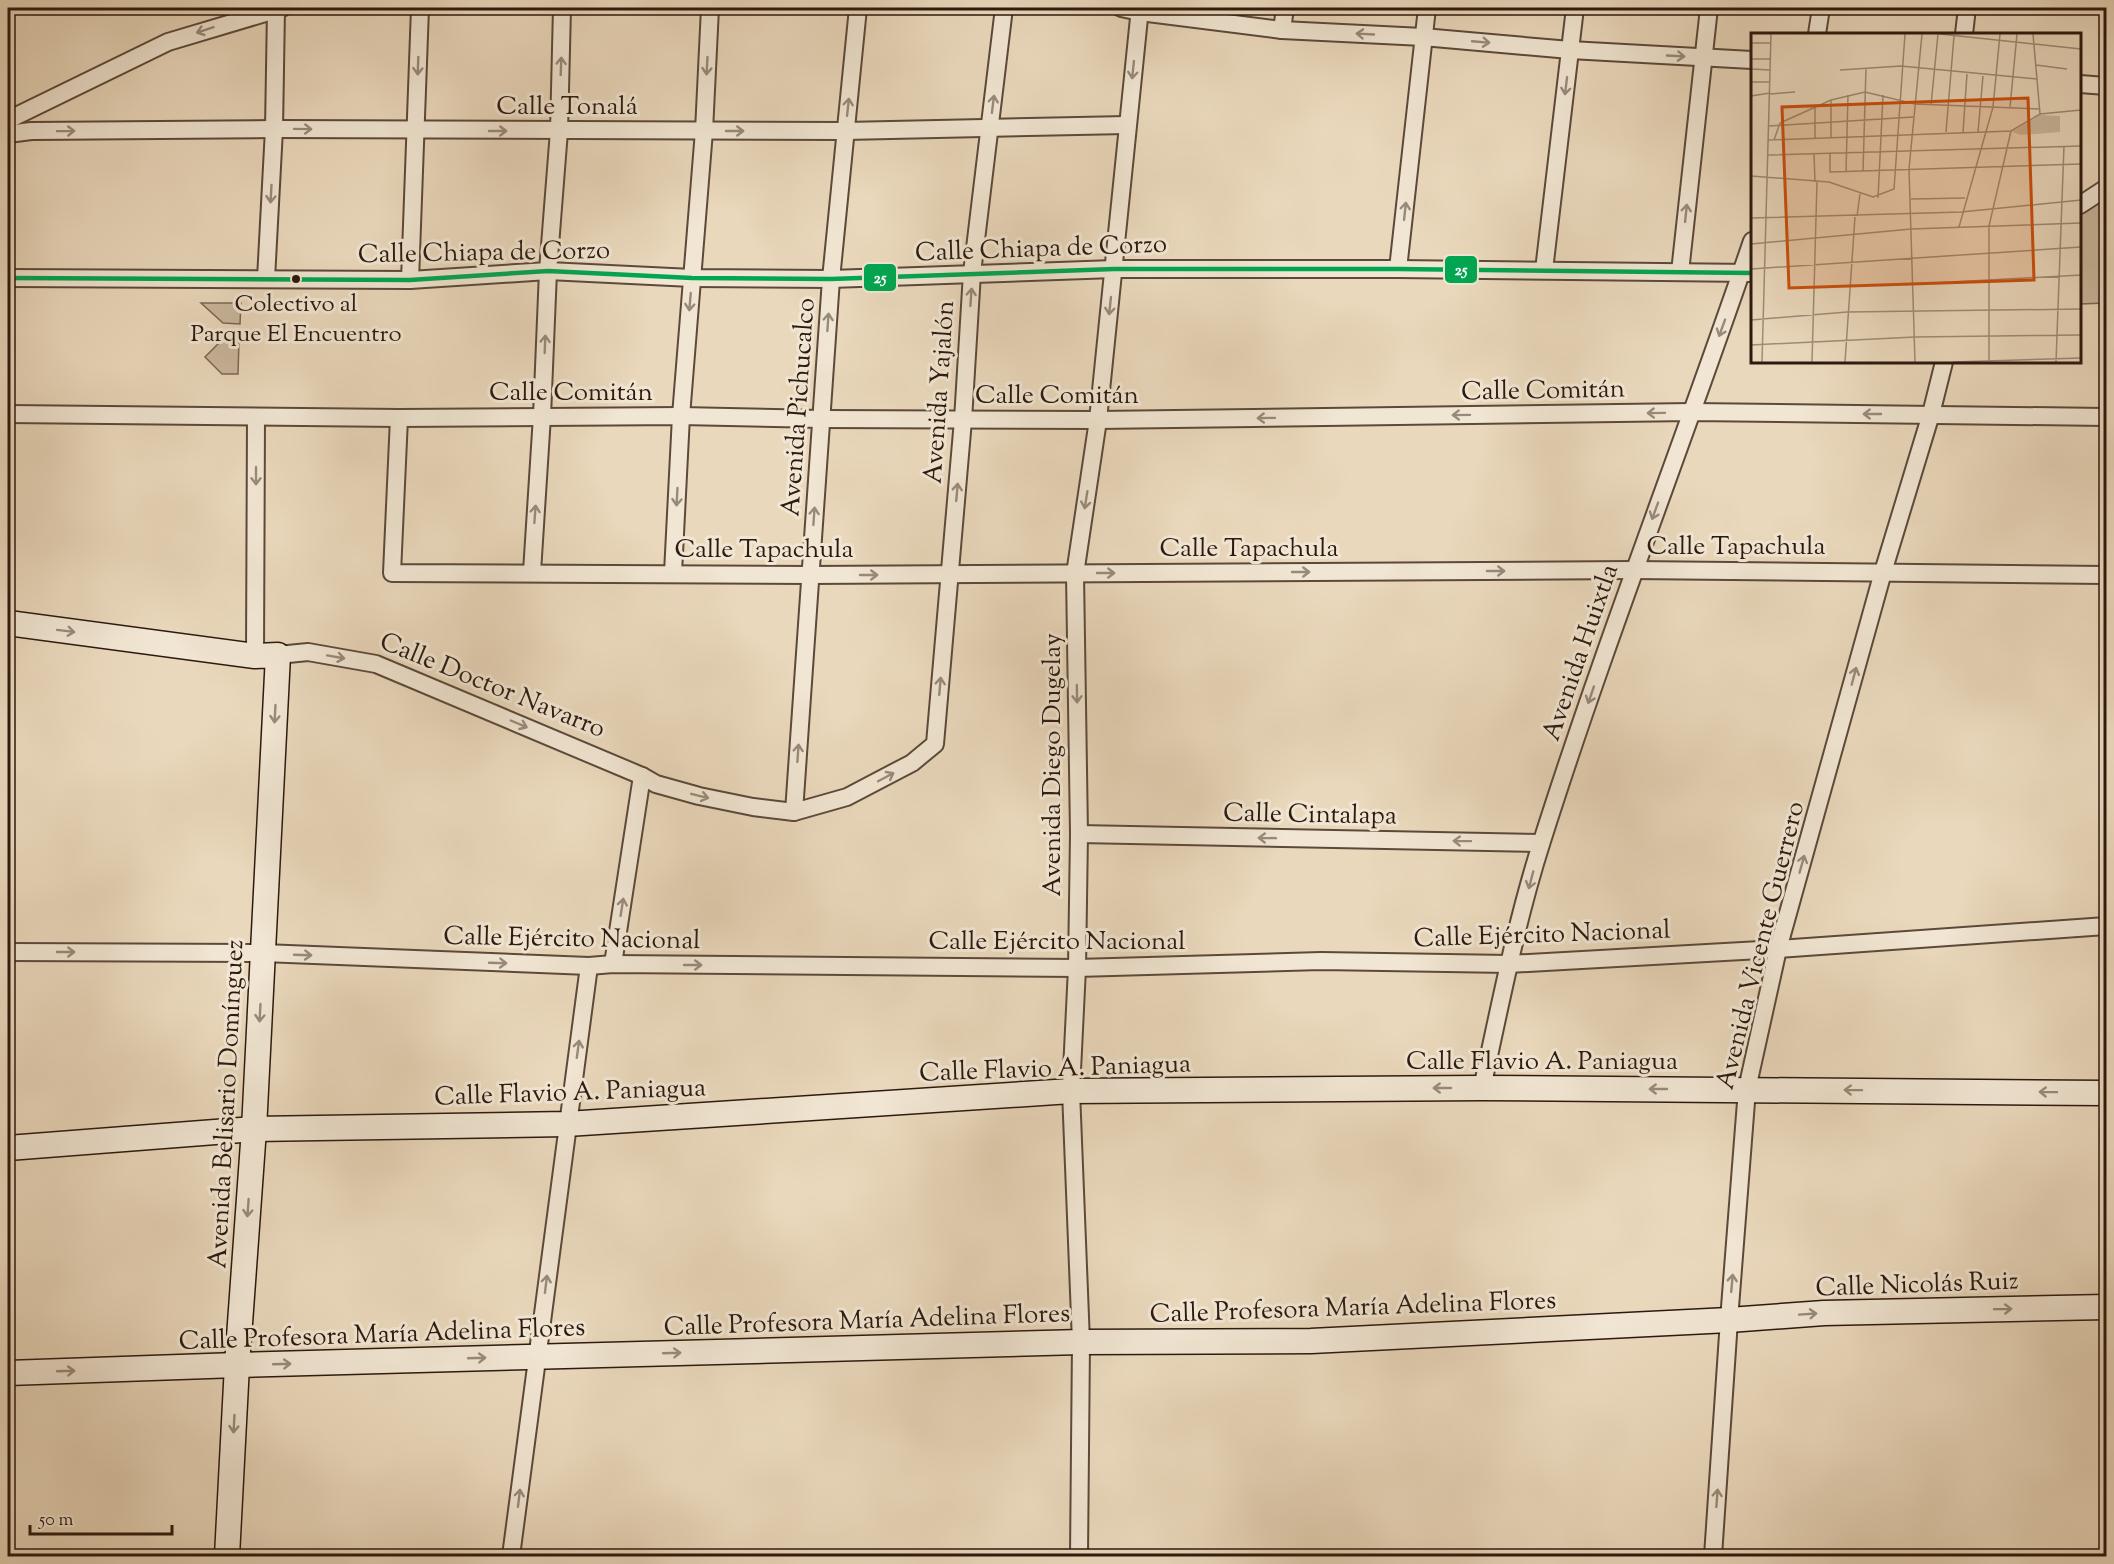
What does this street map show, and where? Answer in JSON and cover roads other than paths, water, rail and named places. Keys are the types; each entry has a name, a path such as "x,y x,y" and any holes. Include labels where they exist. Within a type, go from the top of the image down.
{"street":[{"path":"8,120 168,42 279,8 266,279"},
{"path":"410,280 420,8"},
{"path":"532,572 548,271 559,131 562,8"},
{"path":"673,573 681,416 704,131 710,8"},
{"name":"Avenida Pichucalco","path":"794,812 831,279 858,8"},
{"name":"Avenida Yajalón","path":"934,744 963,420 972,273 1004,8"},
{"path":"1121,8 1282,30 1751,60"},
{"path":"1282,30 1285,8"},
{"path":"1398,269 1427,8"},
{"path":"1544,270 1575,8"},
{"path":"1680,272 1709,8"},
{"path":"1817,33 1821,8"},
{"path":"1964,33 1967,8"},
{"name":"Avenida Diego Dugelay","path":"1079,1557 1082,1342 1071,1091 1077,968 1079,834 1075,574 1098,420 1140,10"},
{"path":"2081,84 2106,86"},
{"name":"Calle Tonalá","path":"8,134 274,129 416,131 989,130 1127,125"},
{"path":"2081,204 2106,188"},
{"name":"Avenida Huixtla","path":"1482,1088 1509,964 1541,843 1634,570 1692,412 1747,273 1751,247"},
{"name":"Calle Chiapa de Corzo","path":"8,278 410,280 548,271 692,278 831,279 1114,268 1747,273"},
{"name":"Avenida Vicente Guerrero","path":"1713,1557 1747,1089 1778,949 1944,363"},
{"name":"Calle Comitán","path":"8,414 399,418 681,416 963,420 1692,412 2106,417"},
{"path":"256,417 267,655"},
{"name":"Calle Tapachula","path":"399,418 392,573 810,575 1634,570 2106,576"},
{"name":"Calle Doctor Navarro","path":"8,623 267,655 308,652 376,664 642,776 656,784 753,807 794,812 847,797 912,763 934,744"},
{"name":"Avenida Belisario Domínguez","path":"227,1557 263,953 267,655"},
{"path":"613,964 642,776"},
{"name":"Calle Cintalapa","path":"1079,834 1541,843"},
{"name":"Calle Ejército Nacional","path":"8,952 263,953 589,966 613,964 1077,968 1322,962 1509,964 1778,949 2106,926"},
{"path":"512,1557 589,966"},
{"name":"Calle Flavio A. Paniagua","path":"8,1148 254,1129 567,1124 1071,1091 1482,1088 2106,1093"},
{"name":"Calle Nicolás Ruiz","path":"1729,1320 1824,1313 2106,1307"},
{"name":"Calle Profesora María Adelina Flores","path":"8,1374 237,1365 1082,1342 1311,1341 1729,1320"}],"place":[{"name":"Colectivo al Parque El Encuentro","path":"296,279"}]}
